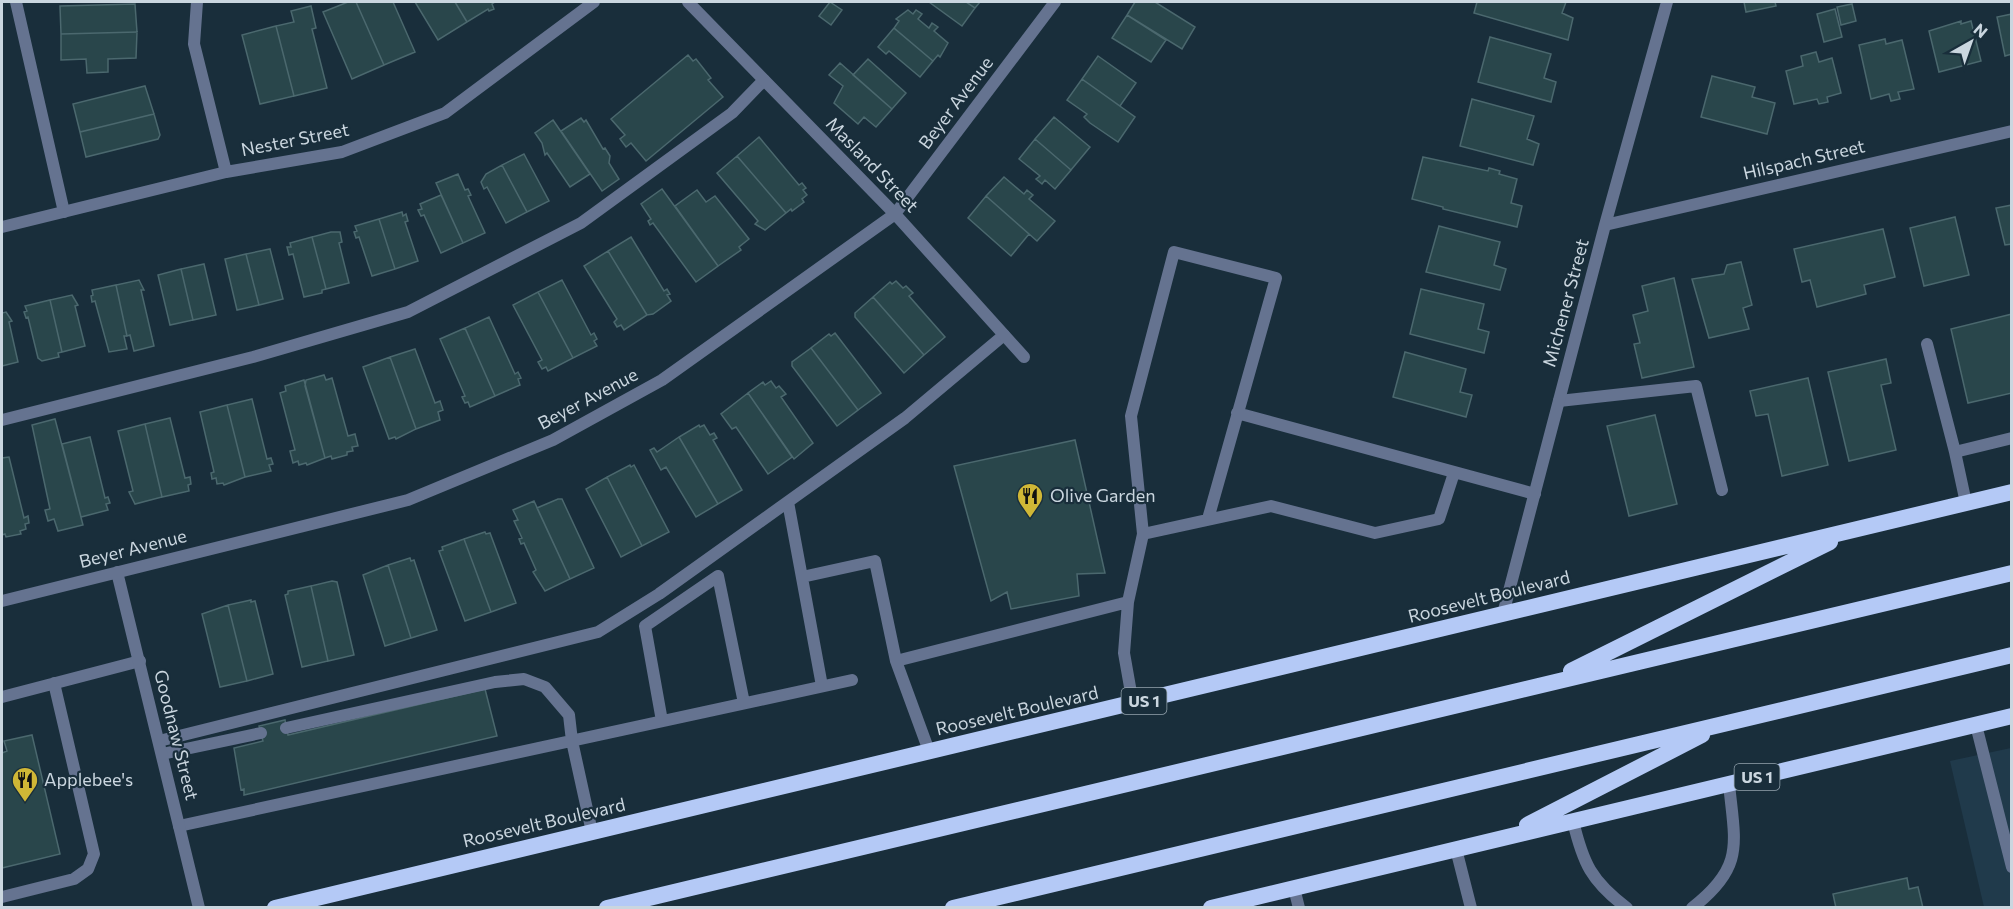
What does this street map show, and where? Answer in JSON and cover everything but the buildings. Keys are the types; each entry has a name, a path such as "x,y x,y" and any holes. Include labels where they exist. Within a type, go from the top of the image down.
{"highway":[{"name":"Roosevelt Boulevard","path":"275,908 2012,492"},
{"path":"1546,684 1855,530"},
{"path":"608,908 2012,573"},
{"path":"953,908 2012,655"},
{"name":"US 1","path":"1212,908 2012,716"},
{"path":"1503,838 1725,723"}],"street":[{"path":"16,2 64,212"},
{"path":"197,2 194,44 226,172"},
{"name":"Nester Street","path":"2,227 226,172 342,152 445,113 594,2"},
{"name":"Masland Street","path":"688,2 895,214 1024,357"},
{"name":"Beyer Avenue","path":"2,601 408,500 554,440 662,380 895,214 1054,2"},
{"name":"Michener Street","path":"1503,614 1605,225 1667,2"},
{"path":"2,420 253,357 408,312 581,223 732,113 764,80"},
{"name":"Hilspach Street","path":"1605,225 2012,131"},
{"path":"1133,704 1124,653 1128,602 1143,534 1131,416 1174,252 1276,278 1208,519"},
{"path":"159,741 598,632 660,594 905,418 1004,335"},
{"path":"1927,344 1966,503"},
{"path":"1559,401 1696,386 1722,490"},
{"path":"1237,413 1535,494"},
{"path":"1955,452 2012,438"},
{"path":"1143,534 1271,506 1375,533 1439,519 1454,473"},
{"path":"788,502 822,686"},
{"path":"802,577 875,561 896,661 928,751"},
{"name":"Goodnaw Street","path":"117,572 199,908"},
{"path":"662,721 645,626 718,576 744,703"},
{"path":"896,661 1128,602"},
{"path":"2,697 140,661"},
{"path":"286,728 495,682 524,679 545,687 569,715 572,741 592,832"},
{"path":"179,826 852,680"},
{"path":"2,897 74,879 88,869 94,854 54,683"},
{"path":"1976,725 2006,819 2012,867"},
{"path":"162,754 261,733"},
{"path":"1692,908 1716,889 1736,852 1729,784"},
{"path":"1573,821 1582,860 1608,893 1627,908"},
{"path":"1456,849 1471,908"},
{"path":"1294,888 1299,908"}],"shaded area":[{"path":"2011,748 2011,907 1984,907 1950,761"}],"place":[{"name":"Olive Garden","path":"1030,519"},
{"name":"Applebee's","path":"25,803"}]}
